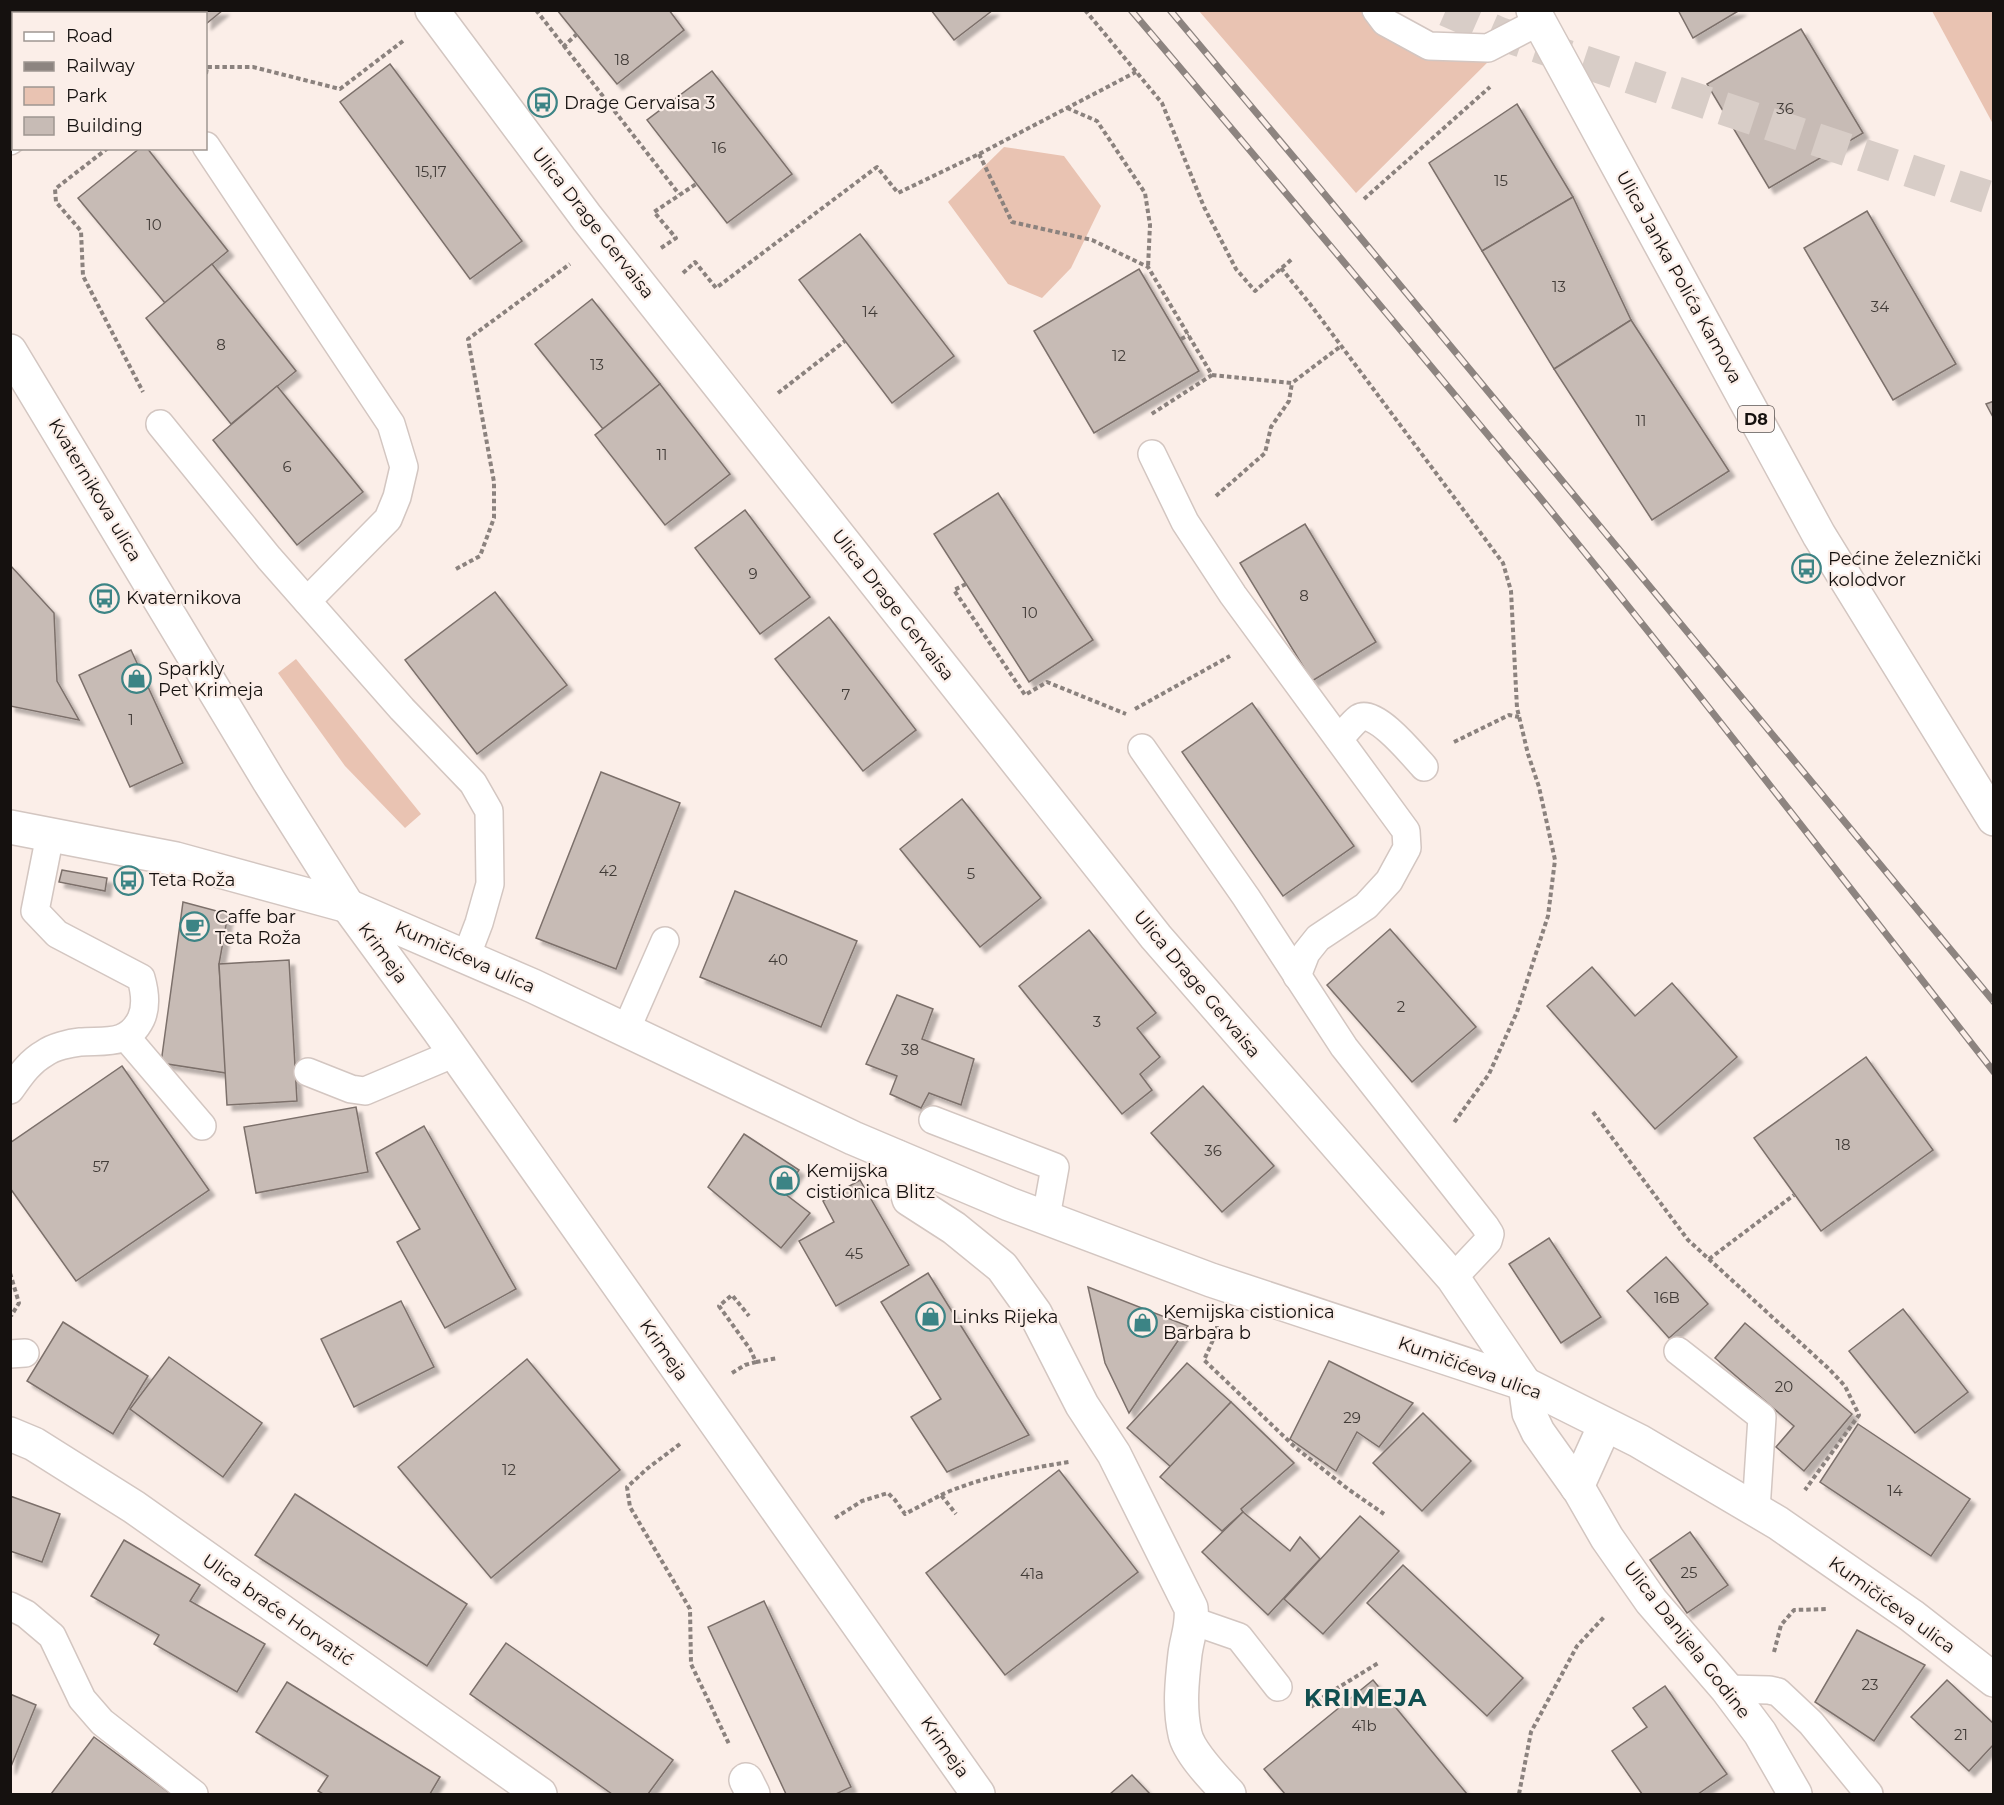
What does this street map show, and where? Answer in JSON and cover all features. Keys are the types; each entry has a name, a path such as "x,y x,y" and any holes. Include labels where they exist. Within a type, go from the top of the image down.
{"street":[{"name":"Ulica Drage Gervaisa","path":"432,10 587,218 1156,937 1453,1278 1525,1384"},
{"name":"Ulica Janka Polića Kamova","path":"1536,16 1819,535 1994,819"},
{"name":"Kvaternikova ulica","path":"10,351 269,781 348,906"},
{"name":"Kumičićeva ulica","path":"10,827 176,859 348,906 533,986 853,1138 1009,1204 1211,1280 1525,1384 1639,1441 1778,1523 1912,1616 1994,1680"},
{"name":"Krimeja","path":"348,906 978,1794"},
{"path":"897,1157 909,1199 954,1228 1002,1267 1035,1313 1082,1406 1114,1454 1191,1608 1192,1621 1181,1689 1185,1736 1201,1762 1229,1794"},
{"name":"Ulica Danijela Godine","path":"1525,1384 1529,1413 1538,1432 1577,1487 1607,1538 1651,1601 1760,1733 1795,1794"},
{"path":"1577,1487 1605,1425"},
{"name":"Ulica braće Horvatić","path":"10,1434 34,1444 134,1507 540,1794"}],"lane":[{"path":"1376,10 1385,22 1429,46 1488,48 1536,16"},
{"path":"207,148 391,424 404,467 397,497 388,519 307,601"},
{"path":"160,424 269,558 402,709 473,783 489,811 490,884 466,957"},
{"path":"1152,454 1185,522 1233,595 1406,831 1407,848 1389,880 1366,906 1318,938 1306,953 1297,976"},
{"path":"1339,739 1360,718 1367,716 1383,724 1424,767"},
{"path":"1142,748 1246,897 1344,1047 1490,1234 1488,1242 1453,1278"},
{"path":"10,1090 27,1065 46,1052 78,1042 105,1042 126,1037 137,1026 144,1011 145,990 141,978 57,934 35,911 50,835"},
{"path":"626,1030 665,941"},
{"path":"126,1037 202,1126"},
{"path":"308,1072 351,1089 365,1091 454,1053"},
{"path":"933,1120 1055,1167 1046,1218"},
{"path":"1678,1352 1762,1417 1756,1510"},
{"path":"10,1606 26,1614 51,1636 82,1699 102,1722 194,1794"},
{"path":"1192,1621 1239,1637 1278,1688"},
{"path":"1726,1689 1778,1692 1811,1723 1869,1794"}],"path":[{"path":"536,10 679,194"},
{"path":"1085,10 1162,103 1204,207 1236,269 1255,291 1292,259"},
{"path":"562,46 577,34"},
{"path":"207,67 253,67 340,89 406,39"},
{"path":"680,275 695,262 716,288 877,167 898,193 1136,72"},
{"path":"1364,199 1498,79"},
{"path":"1066,108 1097,121 1145,193 1150,225 1148,267 1212,375"},
{"path":"105,150 55,189 56,202 81,231 83,276 160,424"},
{"path":"979,153 1012,222 1092,240 1148,267"},
{"path":"660,248 676,238 654,212 696,184"},
{"path":"456,569 480,556 494,518 494,482 468,339 578,258"},
{"path":"1281,268 1503,563 1511,591 1519,717 1539,787 1555,860 1548,916 1517,1012 1489,1074 1430,1156"},
{"path":"1181,339 1189,336"},
{"path":"779,392 845,341"},
{"path":"1212,500 1265,453 1270,427 1289,401 1292,384 1341,346"},
{"path":"1162,407 1212,375 1292,384"},
{"path":"966,584 954,590 1025,695 1047,682 1126,714 1239,651"},
{"path":"1456,741 1509,714 1519,717"},
{"path":"1593,1112 1688,1240 1845,1386 1859,1415 1805,1490"},
{"path":"1709,1259 1794,1195"},
{"path":"10,1273 19,1303 10,1316"},
{"path":"748,1316 732,1295 719,1306 750,1349 756,1362"},
{"path":"1217,1322 1217,1331 1204,1360 1296,1448 1384,1514"},
{"path":"731,1373 745,1365 778,1358"},
{"path":"688,1438 648,1467 627,1487 630,1507 690,1609 691,1664 750,1787"},
{"path":"835,1518 862,1501 888,1493 896,1500 905,1514 960,1486 1028,1470 1114,1454"},
{"path":"941,1495 956,1514"},
{"path":"1764,1690 1781,1625 1794,1610 1831,1609"},
{"path":"1520,1794 1531,1732 1576,1646 1605,1616"},
{"path":"1326,1695 1380,1662"}],"green space":[{"path":"1199,11 1364,11 1381,30 1500,50 1356,193"},
{"path":"1932,11 1993,11 1993,124"},
{"path":"1004,147 1064,156 1101,206 1071,268 1042,298 1008,284 948,202"},
{"path":"296,659 421,814 405,828 345,766 278,673"}],"building":[{"path":"187,10 223,10 207,23 207,12 188,12"},
{"path":"557,10 669,10 684,30 617,84"},
{"path":"931,10 993,10 954,40"},
{"path":"1678,10 1740,10 1693,38"},
{"path":"10,20 12,22 12,97 10,98"},
{"path":"1801,29 1863,133 1769,188 1707,84"},
{"path":"390,64 522,241 470,279 340,102"},
{"path":"712,71 792,174 727,223 647,120"},
{"path":"1517,104 1573,197 1482,251 1429,163"},
{"path":"138,150 149,150 228,251 165,303 78,198"},
{"path":"1573,197 1631,320 1554,369 1482,251"},
{"path":"1867,211 1956,364 1893,400 1804,248"},
{"path":"860,234 954,356 892,403 799,280"},
{"path":"212,264 296,371 231,424 146,318"},
{"path":"1139,269 1199,371 1094,433 1034,331"},
{"path":"592,299 660,384 603,429 535,344"},
{"path":"1631,320 1729,471 1652,520 1554,369"},
{"path":"660,384 730,474 665,525 595,435"},
{"path":"277,386 363,492 297,545 213,440"},
{"path":"1994,401 1994,419 1986,404"},
{"path":"998,493 1093,640 1029,682 934,534"},
{"path":"745,510 810,597 760,634 695,548"},
{"path":"1305,524 1376,642 1312,681 1240,563"},
{"path":"10,565 54,613 57,681 79,720 10,706"},
{"path":"495,592 567,685 477,754 405,660"},
{"path":"829,617 916,730 863,771 775,659"},
{"path":"131,650 183,763 130,787 79,675"},
{"path":"1252,703 1354,846 1283,896 1182,752"},
{"path":"601,772 680,803 616,969 536,938"},
{"path":"962,799 1041,898 980,947 900,849"},
{"path":"62,870 107,878 105,891 59,882"},
{"path":"735,891 857,941 821,1027 700,977"},
{"path":"183,902 228,914 219,964 226,1073 161,1063"},
{"path":"1390,929 1476,1027 1412,1082 1327,985"},
{"path":"1089,930 1156,1013 1137,1028 1160,1057 1140,1074 1152,1090 1122,1114 1019,986"},
{"path":"289,960 297,1101 227,1105 219,964"},
{"path":"1592,967 1635,1016 1672,983 1737,1057 1655,1129 1547,1006"},
{"path":"897,995 933,1009 922,1039 974,1059 961,1105 929,1093 921,1108 890,1094 897,1076 866,1064"},
{"path":"1866,1057 1933,1150 1821,1231 1754,1138"},
{"path":"122,1066 209,1190 76,1281 10,1188 10,1143"},
{"path":"1203,1086 1274,1166 1222,1212 1151,1133"},
{"path":"356,1107 368,1172 256,1193 244,1127"},
{"path":"424,1126 516,1289 445,1328 397,1242 420,1229 376,1153"},
{"path":"744,1134 799,1170 784,1193 810,1213 781,1248 708,1187"},
{"path":"860,1180 909,1265 836,1306 799,1241 834,1222 823,1201"},
{"path":"1549,1238 1601,1317 1561,1343 1509,1264"},
{"path":"1666,1257 1708,1304 1669,1338 1627,1291"},
{"path":"928,1273 1029,1435 947,1472 911,1417 941,1399 881,1302"},
{"path":"1088,1287 1188,1326 1129,1413 1105,1363"},
{"path":"401,1301 434,1367 354,1407 321,1339"},
{"path":"1903,1309 1968,1392 1915,1433 1849,1351"},
{"path":"63,1322 148,1376 113,1434 27,1381"},
{"path":"1745,1323 1852,1414 1804,1471 1776,1447 1794,1426 1715,1358"},
{"path":"169,1357 262,1423 223,1477 130,1409"},
{"path":"527,1359 620,1470 491,1578 398,1467"},
{"path":"1329,1361 1413,1403 1379,1447 1357,1432 1336,1471 1290,1439"},
{"path":"1187,1363 1231,1402 1171,1467 1127,1428"},
{"path":"1231,1402 1294,1463 1241,1509 1243,1512 1222,1531 1160,1477"},
{"path":"1423,1413 1471,1461 1422,1511 1373,1463"},
{"path":"1858,1424 1970,1499 1931,1556 1820,1482"},
{"path":"1059,1470 1138,1572 1005,1675 926,1573"},
{"path":"295,1494 467,1604 427,1666 255,1555"},
{"path":"10,1496 60,1514 42,1562 10,1551"},
{"path":"1243,1512 1290,1551 1300,1537 1320,1559 1268,1615 1202,1552"},
{"path":"1360,1516 1399,1551 1323,1634 1284,1599"},
{"path":"1690,1532 1728,1585 1687,1613 1650,1560"},
{"path":"124,1540 200,1585 190,1601 265,1644 237,1692 154,1644 159,1635 91,1596"},
{"path":"1403,1565 1523,1678 1487,1716 1367,1603"},
{"path":"764,1601 851,1787 836,1794 786,1794 708,1627"},
{"path":"1857,1630 1925,1665 1874,1741 1815,1702"},
{"path":"506,1643 673,1760 648,1794 612,1794 470,1694"},
{"path":"1373,1680 1467,1794 1285,1794 1264,1769"},
{"path":"1947,1680 1994,1724 1994,1744 1969,1771 1911,1717"},
{"path":"287,1682 440,1777 430,1794 323,1794 318,1791 328,1776 256,1732"},
{"path":"1665,1686 1727,1774 1698,1794 1642,1794 1612,1751 1647,1727 1633,1708"},
{"path":"10,1694 36,1705 10,1769"},
{"path":"94,1737 171,1794 51,1794"},
{"path":"1132,1775 1150,1794 1110,1794"}],"tunnel":[{"path":"1446,10 1501,34 1994,199"}],"railway":[{"path":"1131,10 1542,500 1713,713 1994,1072"},
{"path":"1170,10 1994,1002"}],"place":[{"name":"Drage Gervaisa 3","path":"543,103"},
{"name":"Pećine železnički kolodvor","path":"1807,569"},
{"name":"Kvaternikova","path":"105,598"},
{"name":"Sparkly Pet Krimeja","path":"137,679"},
{"name":"Teta Roža","path":"128,880"},
{"name":"Caffe bar Teta Roža","path":"194,927"},
{"name":"Kemijska cistionica Blitz","path":"785,1181"},
{"name":"Links Rijeka","path":"931,1317"},
{"name":"Kemijska cistionica Barbara b","path":"1142,1322"}],"district":[{"name":"KRIMEJA","path":"1366,1697"}]}
